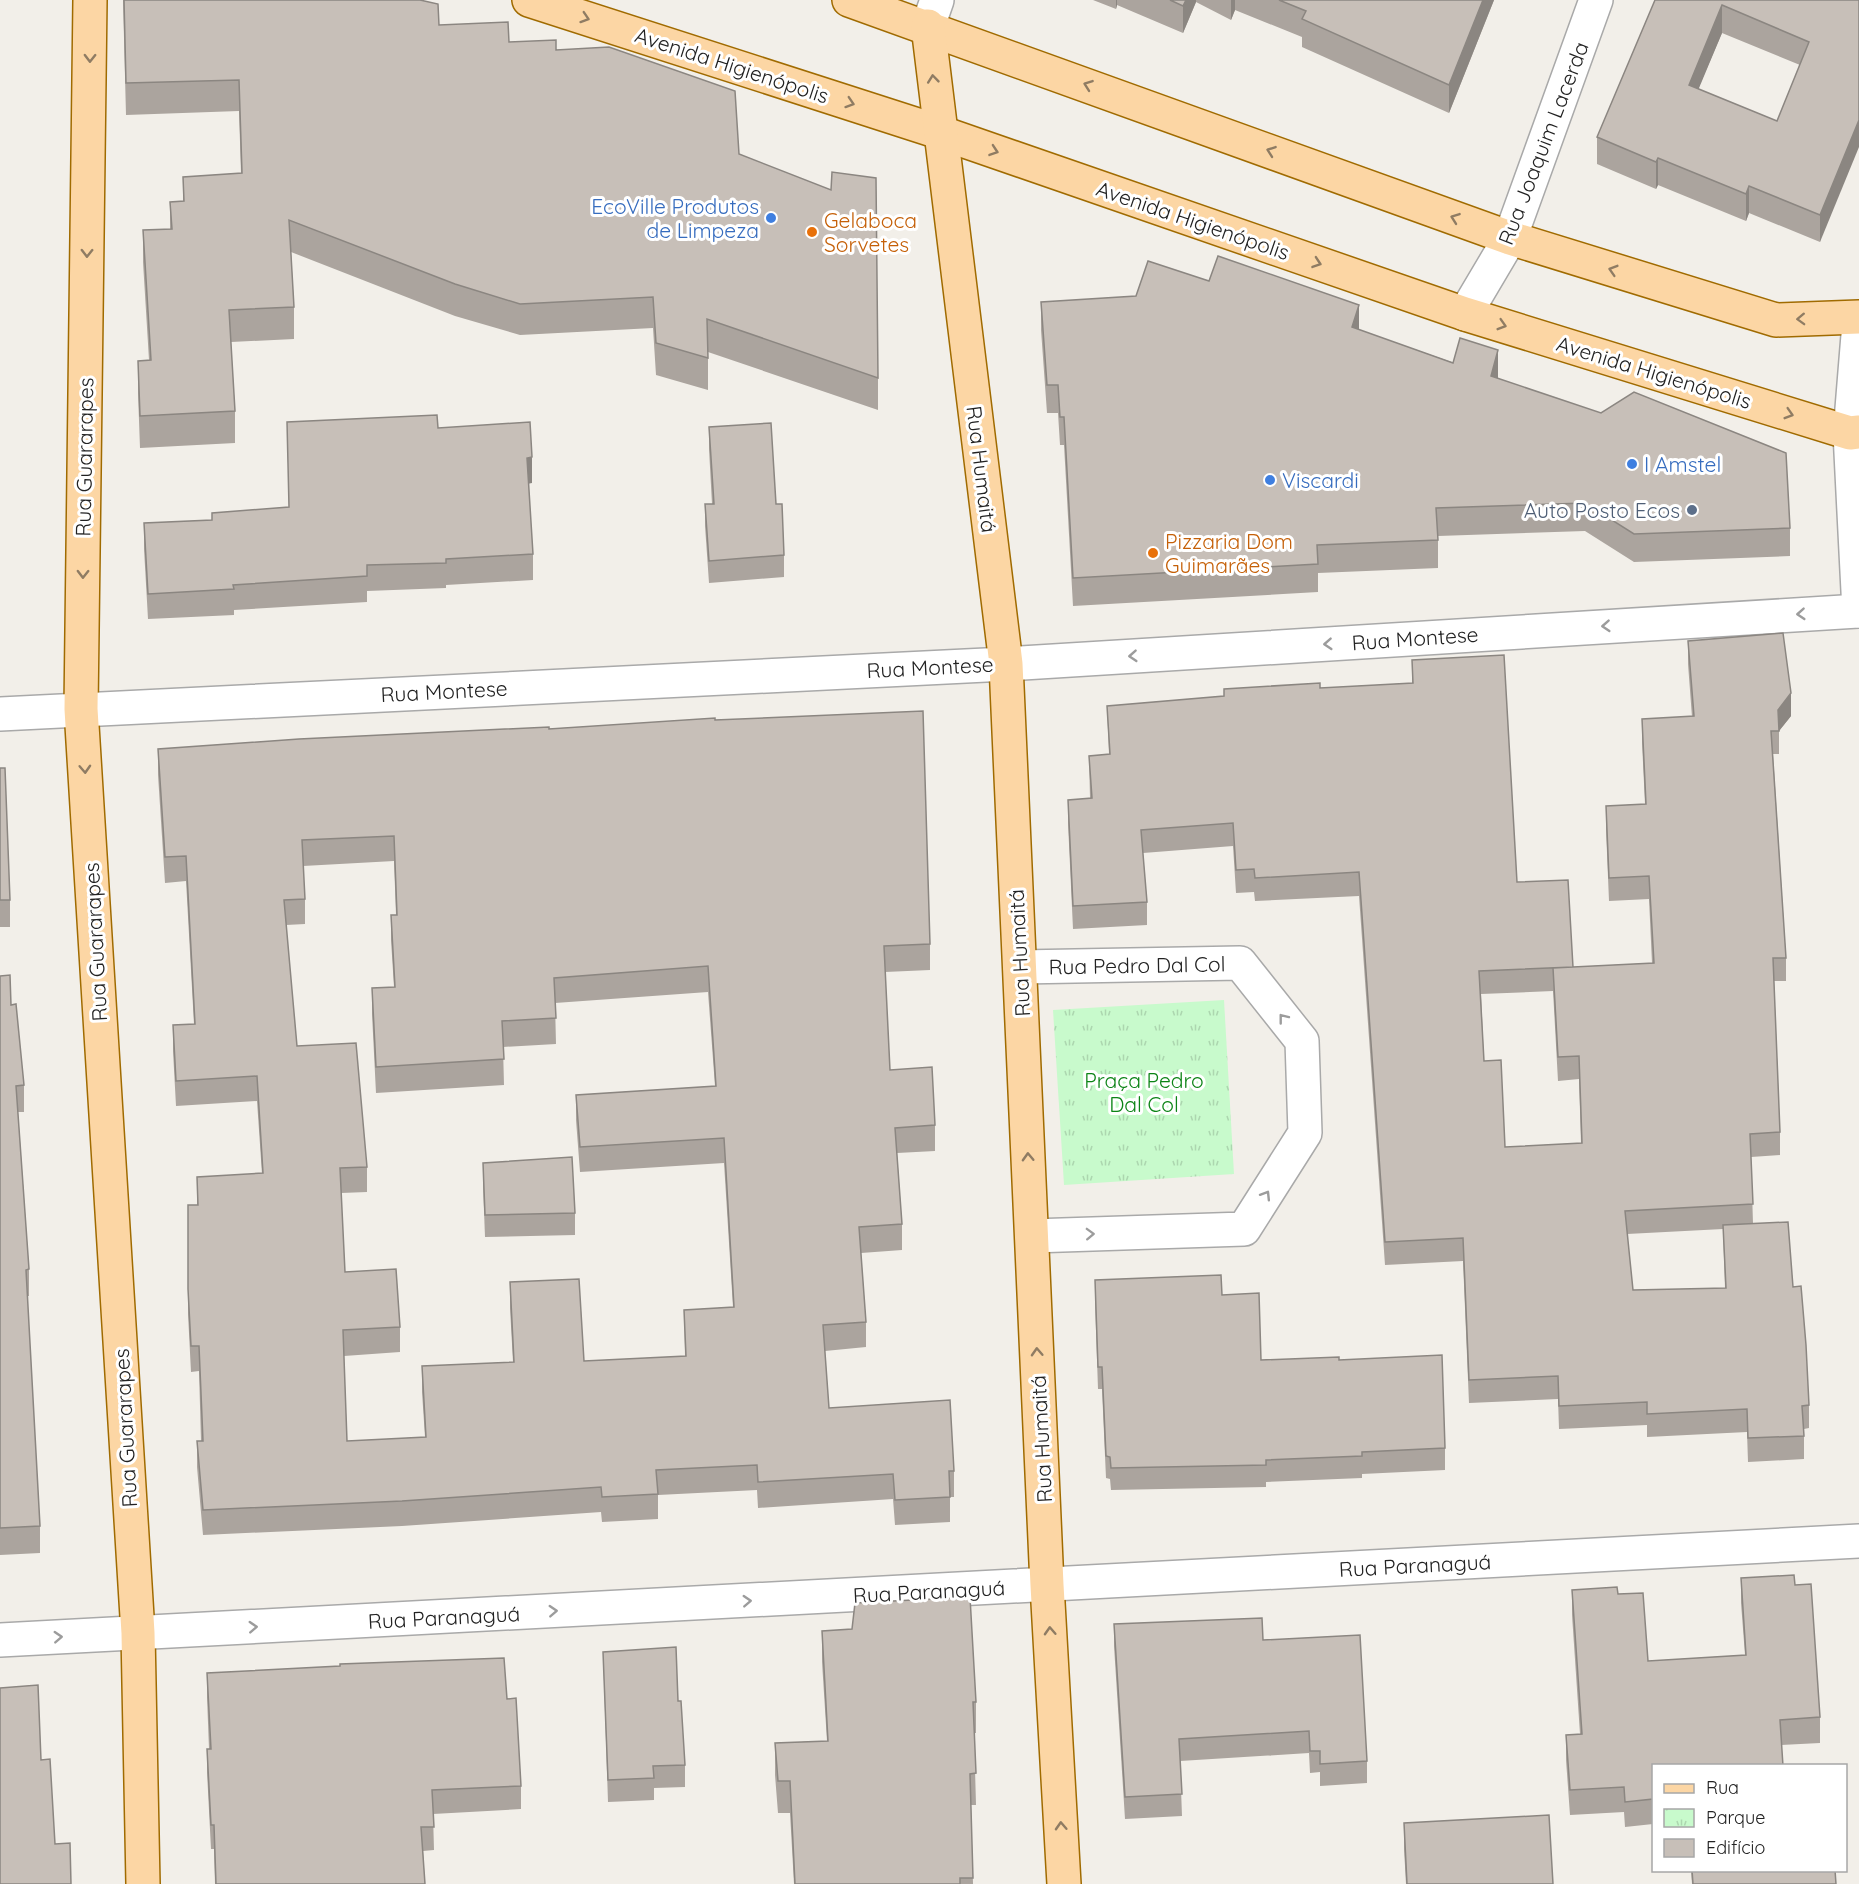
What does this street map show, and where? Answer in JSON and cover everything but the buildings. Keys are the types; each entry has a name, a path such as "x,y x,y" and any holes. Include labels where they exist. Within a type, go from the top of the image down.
{"main road":[{"name":"Rua Guararapes","path":"90,0 81,709 138,1633 143,1884"},
{"name":"Avenida Higienópolis","path":"529,0 939,132 1465,314 1854,432"},
{"path":"849,0 932,13 1510,238 1776,320 1859,317"},
{"name":"Rua Humaitá","path":"932,13 939,132 1006,664 1047,1585 1064,1884"}],"street":[{"name":"Rua Joaquim Lacerda","path":"1465,314 1510,238 1596,0"},
{"path":"1859,323 1854,432 1859,611"},
{"name":"Rua Montese","path":"0,714 1006,664 1859,611"},
{"name":"Rua Pedro Dal Col","path":"1020,967 1240,963 1302,1041 1305,1133 1244,1229 1032,1236"},
{"name":"Rua Paranaguá","path":"0,1640 1859,1541"}],"green space":[{"name":"Praça Pedro Dal Col","path":"1224,1000 1234,1174 1064,1185 1053,1010"}],"place":[{"name":"EcoVille Produtos de Limpeza","path":"771,218"},
{"name":"Gelaboca Sorvetes","path":"812,232"},
{"name":"I Amstel","path":"1632,464"},
{"name":"Viscardi","path":"1270,480"},
{"name":"Auto Posto Ecos","path":"1692,510"},
{"name":"Pizzaria Dom Guimarães","path":"1153,553"}]}
